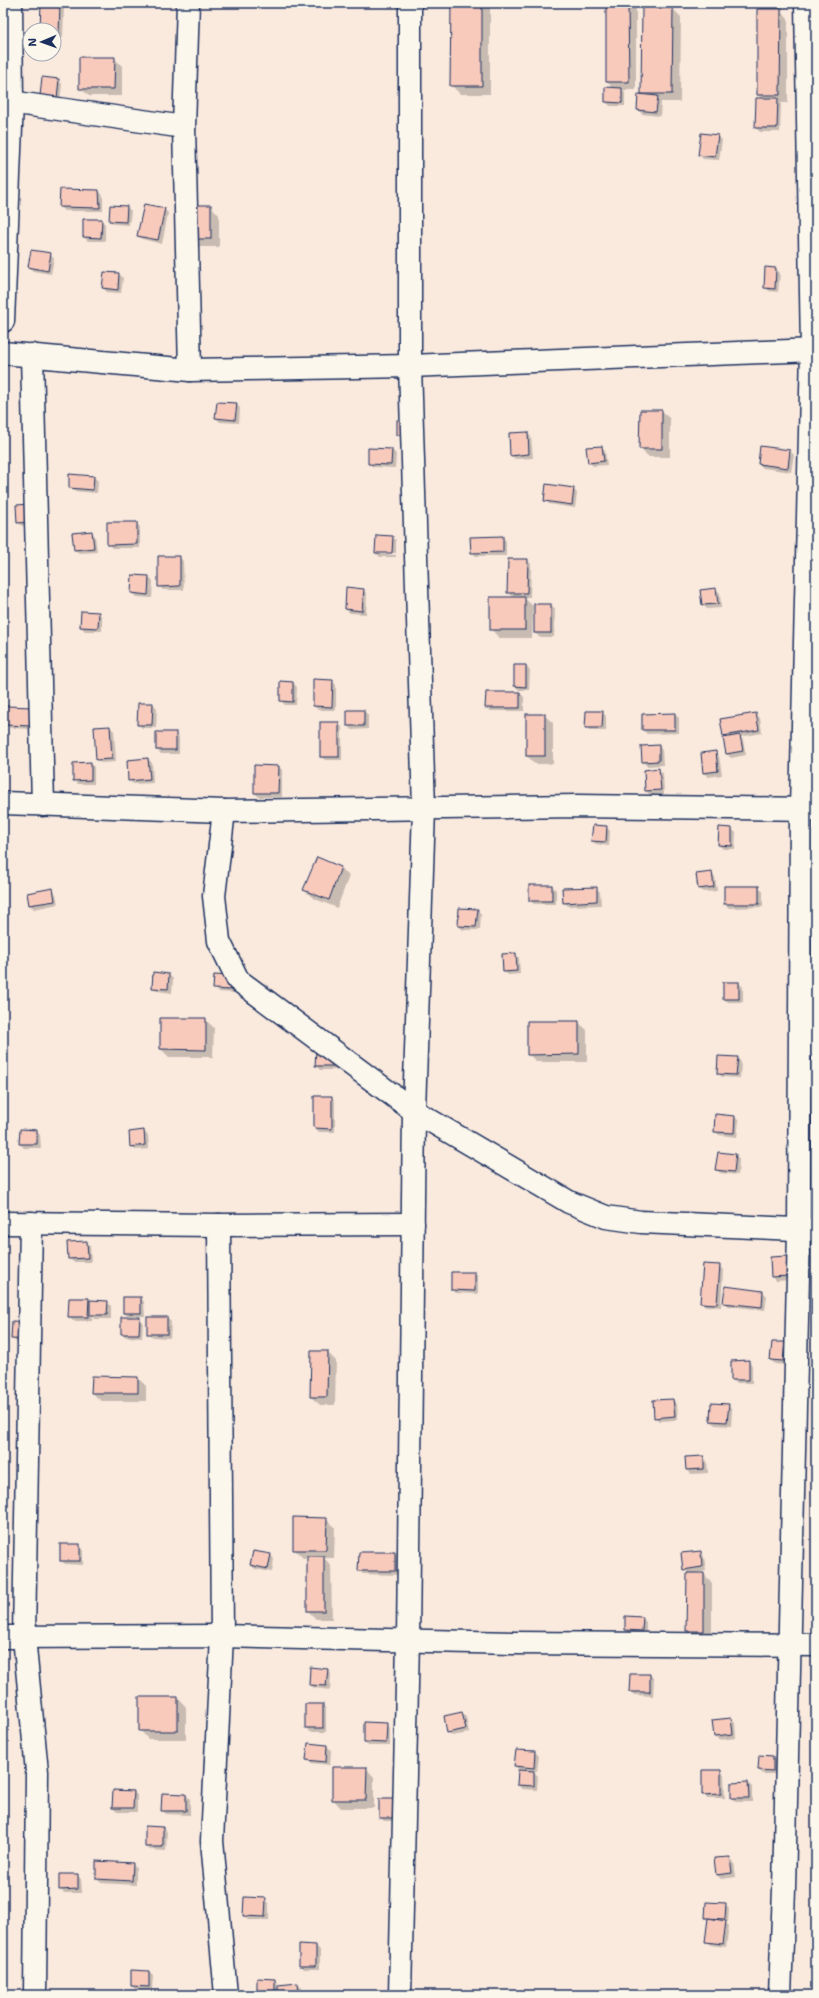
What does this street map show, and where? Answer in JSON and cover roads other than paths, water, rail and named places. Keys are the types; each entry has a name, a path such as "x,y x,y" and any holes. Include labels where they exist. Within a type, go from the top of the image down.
{"street":[{"path":"3,321 7,101 12,3"},
{"path":"188,3 184,128 190,370"},
{"path":"400,1995 408,1641 414,1112 424,809 410,366 410,3"},
{"path":"780,1995 784,1889 788,1643 808,1231 808,809 814,350 806,3"},
{"path":"7,101 184,128"},
{"path":"3,353 190,370 410,366 814,350"},
{"path":"32,356 43,805"},
{"path":"3,803 224,811 578,806 808,809"},
{"path":"224,811 214,896 219,942 238,980 414,1112 569,1202 606,1216 641,1222 808,1231"},
{"path":"3,1223 219,1225 413,1224"},
{"path":"31,1223 14,1637 37,1772 35,1995"},
{"path":"219,1225 222,1636 212,1841 226,1995"},
{"path":"14,1637 222,1636 408,1641 788,1643 816,1645"}]}
